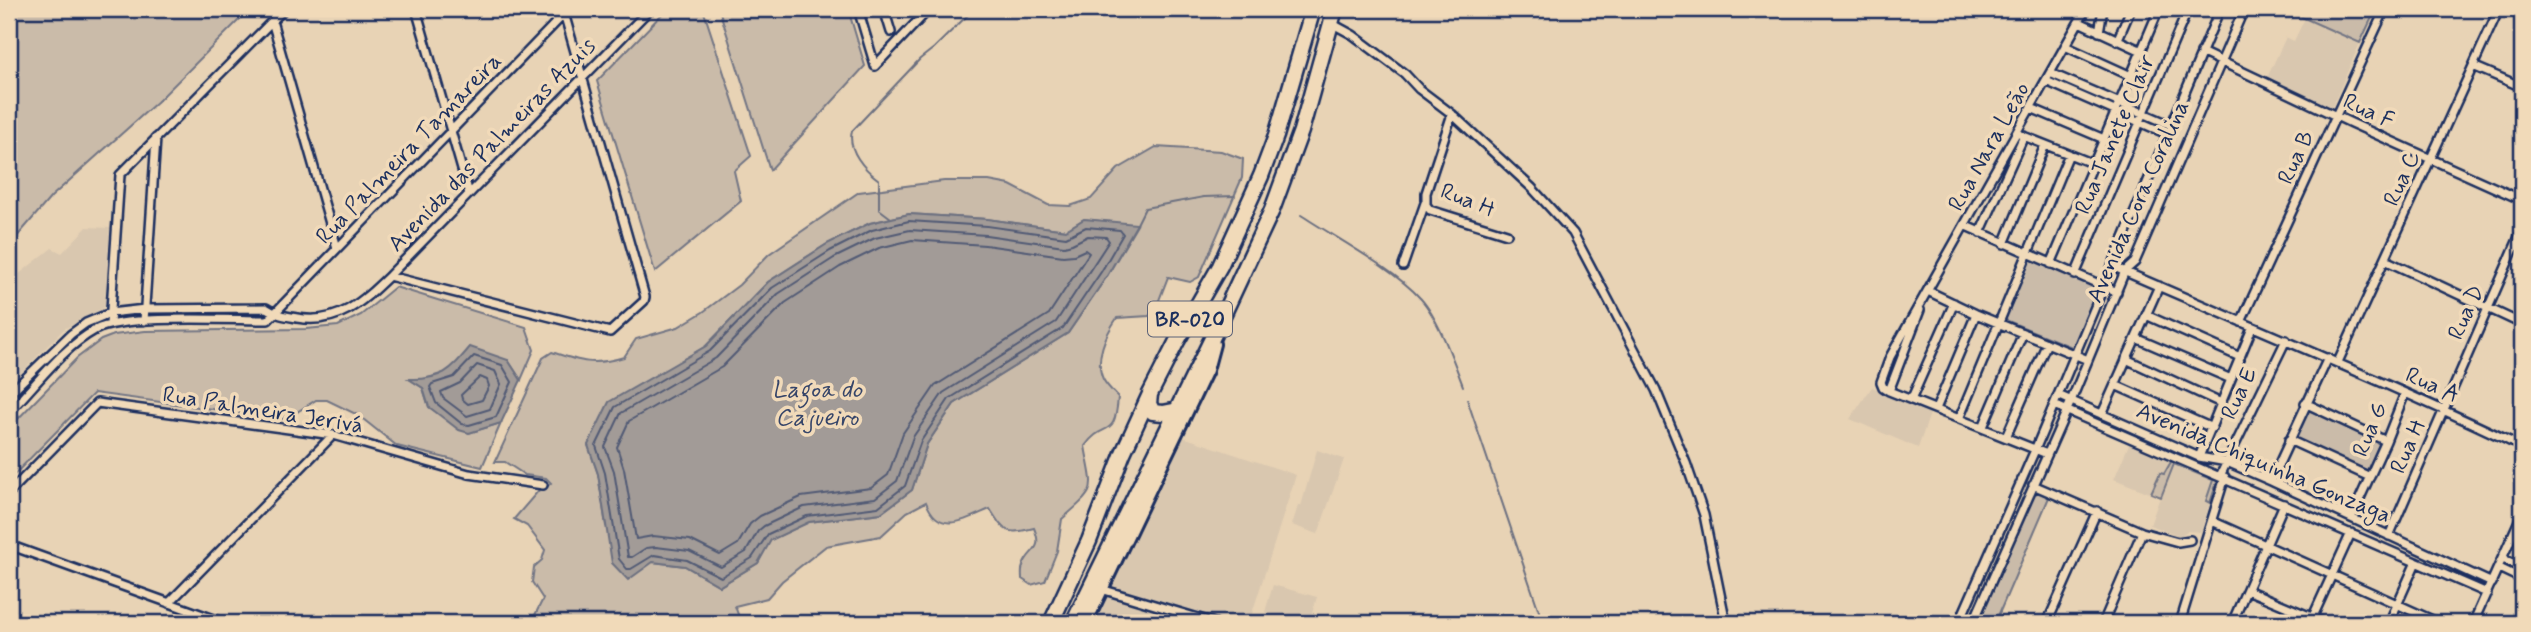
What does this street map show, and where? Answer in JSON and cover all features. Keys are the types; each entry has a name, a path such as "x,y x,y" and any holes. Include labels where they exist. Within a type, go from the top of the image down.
{"highway":[{"name":"BR-020","path":"1051,623 1089,541 1123,453 1151,392 1220,266 1261,176 1313,9"},
{"name":"BR-020","path":"1073,623 1256,245 1286,173 1333,16"},
{"path":"1295,73 1314,82"},
{"path":"1151,392 1149,404 1153,412 1178,410"}],"main road":[{"name":"BR-020","path":"1085,623 1206,370 1218,326"}],"street":[{"path":"110,324 119,177 284,9"},
{"path":"416,9 469,194"},
{"name":"Avenida das Palmeiras Azuis","path":"9,394 71,334 86,323 110,313 145,309 266,308 274,314 306,320 343,314 361,303 650,9"},
{"path":"858,9 875,66 929,9"},
{"path":"884,9 891,32"},
{"name":"Rua Nara Leão","path":"1980,233 2031,108 2086,9"},
{"path":"2099,32 2103,9"},
{"path":"2117,41 2131,9"},
{"path":"2050,264 2160,9"},
{"name":"Rua Janete Clair","path":"2075,275 2188,9"},
{"name":"Avenida Cora Coralina","path":"1959,623 2035,450 2220,9"},
{"name":"Avenida Cora Coralina","path":"1973,623 2125,271 2135,262 2244,9"},
{"name":"Rua B","path":"2241,322 2385,9"},
{"name":"Rua C","path":"2338,362 2499,9"},
{"path":"389,275 610,332 645,300 565,10"},
{"name":"Rua Palmeira Tamareira","path":"274,314 565,10"},
{"path":"1333,16 1452,114 1532,188 1583,248 1656,390 1686,463 1704,515 1726,623"},
{"path":"272,21 337,248"},
{"path":"2079,22 2142,51"},
{"path":"2065,46 2131,76"},
{"name":"Rua F","path":"2202,52 2522,200"},
{"path":"2473,66 2522,87"},
{"path":"2048,77 2171,125"},
{"path":"2048,77 2167,134"},
{"path":"2031,108 2104,139"},
{"name":"Rua H","path":"1452,114 1425,203 1430,210 1507,233"},
{"path":"2020,135 2094,164"},
{"name":"Rua Nara Leão","path":"1922,302 1889,391 1881,386 1883,372 1928,291 2020,135"},
{"path":"144,321 156,137"},
{"path":"2004,244 2045,145"},
{"path":"1959,419 2069,154"},
{"path":"1403,266 1425,203"},
{"path":"1966,226 2117,292"},
{"name":"Rua D","path":"2443,409 2522,230"},
{"path":"2385,260 2522,324"},
{"name":"Rua A","path":"2112,266 2252,328 2338,362 2522,447"},
{"path":"2102,414 2159,286"},
{"path":"1928,291 1976,314 2088,360"},
{"path":"1911,400 1954,303"},
{"path":"9,412 79,341 110,324 144,321 268,320 274,314"},
{"path":"1936,409 1976,314"},
{"path":"2146,315 2240,357"},
{"path":"2199,457 2252,328"},
{"path":"1983,427 2023,333"},
{"path":"2136,338 2231,380"},
{"name":"Rua E","path":"2180,623 2212,522 2227,462 2286,340"},
{"path":"2006,437 2047,343"},
{"path":"2271,481 2328,358"},
{"path":"2126,359 2221,403"},
{"path":"2115,385 2211,428"},
{"path":"1889,391 2047,454"},
{"name":"Rua G","path":"2351,518 2405,393"},
{"name":"Avenida Chiquinha Gonzaga","path":"2058,395 2199,457 2227,462 2271,481 2492,583"},
{"name":"Rua Palmeira Jerivá","path":"9,493 97,403 334,435 469,474 544,485"},
{"path":"2305,403 2386,441"},
{"name":"Avenida Chiquinha Gonzaga","path":"2054,405 2487,593"},
{"name":"Rua H","path":"2389,536 2443,409"},
{"path":"169,603 334,435"},
{"path":"2289,440 2370,477"},
{"path":"2200,467 2214,467 2227,462"},
{"path":"2034,485 2142,532 2178,542 2190,540"},
{"path":"2232,623 2284,504"},
{"path":"2047,623 2097,511"},
{"path":"2487,623 2475,621 2522,514"},
{"path":"2212,522 2439,623"},
{"path":"2104,623 2142,532"},
{"path":"2311,620 2351,533"},
{"path":"9,545 225,623"},
{"path":"2503,559 2522,567"},
{"path":"2389,623 2416,562"},
{"path":"2499,568 2522,579"},
{"path":"1101,589 1215,623"},
{"path":"2247,590 2311,620 2326,623"}],"shaded area":[{"path":"9,9 250,9 157,102 51,197 9,246"},
{"path":"667,9 703,9 751,156 734,171 741,201 655,272 597,81"},
{"path":"719,9 848,9 865,66 770,170"},
{"path":"2284,9 2376,9 2360,43"},
{"path":"2305,18 2360,43 2333,105 2329,107 2267,78 2286,37 2294,41"},
{"path":"1156,147 1221,151 1243,159 1242,178 1199,277 1190,282 1168,277 1156,308 1149,316 1117,318 1109,331 1102,347 1100,363 1103,379 1118,397 1114,420 1085,446 1090,488 1082,501 1062,519 1057,551 1045,581 1031,585 1022,579 1023,566 1037,542 1034,528 1007,530 990,509 962,521 945,522 931,513 926,502 907,512 881,536 826,546 782,581 767,598 735,606 741,623 531,623 543,599 532,582 534,567 542,560 545,550 527,526 514,519 539,490 551,483 546,478 525,475 505,462 495,462 543,358 552,352 588,362 624,357 636,339 678,327 703,312 739,285 769,254 859,192 944,181 989,181 1010,185 1048,205 1070,206 1091,199 1118,169","holes":["909,214 987,219 1066,230 1084,219 1137,225 1107,276 1068,333 954,404 927,444 912,490 881,513 809,522 770,540 758,563 720,586 685,566 653,562 606,526 598,474 588,445 659,374 706,346 768,282 827,244 870,223"]},
{"path":"87,227 110,228 105,307 64,329 13,381 9,377 9,282 52,248 62,253"},
{"path":"2028,257 2099,288 2075,346 2003,319"},
{"path":"395,287 526,327 534,350 521,380 508,360 411,380 423,388 429,407 469,433 501,423 482,467 397,446 358,415 327,400 316,400 286,419 94,393 9,480 9,428 77,358 101,340 114,335 145,331 306,329 338,326 361,315"},
{"path":"1872,387 1931,411 1918,448 1850,419"},
{"path":"2309,410 2380,442 2368,471 2293,438 2305,411"},
{"path":"1183,437 1296,475 1249,623 1232,623 1113,586 1112,583"},
{"path":"2130,442 2218,479 2201,532 2187,531 2180,536 2150,525 2160,497 2114,479"},
{"path":"1317,450 1344,459 1318,534 1292,525 1298,506 1301,506"},
{"path":"2172,460 2218,479 2210,503 2206,501 2213,480 2174,464 2161,497 2151,493 2160,473 2164,474"},
{"path":"2035,489 2050,495 1995,623 1977,623"},
{"path":"1273,585 1317,597 1309,623 1296,623 1265,612"},
{"path":"1108,597 1195,623 1093,623"}],"water":[{"name":"Lagoa do Cajueiro","path":"909,214 987,219 1066,230 1084,219 1137,224 1107,276 1068,333 954,404 927,444 912,490 881,513 809,522 771,540 758,563 720,586 685,566 653,562 628,580 612,563 598,474 588,445 609,402 706,346 768,282 827,244 870,223"},
{"path":"470,347 508,360 521,380 501,423 469,433 459,430 429,407 423,388 409,379 438,376 451,368"}],"waterway":[{"path":"891,218 879,209 879,180 854,152 852,131 920,59 974,9"},
{"path":"1137,224 1145,208 1204,197 1235,196"},
{"path":"1301,215 1396,276 1421,299 1439,329 1463,386"},
{"path":"1467,399 1543,623"}]}
